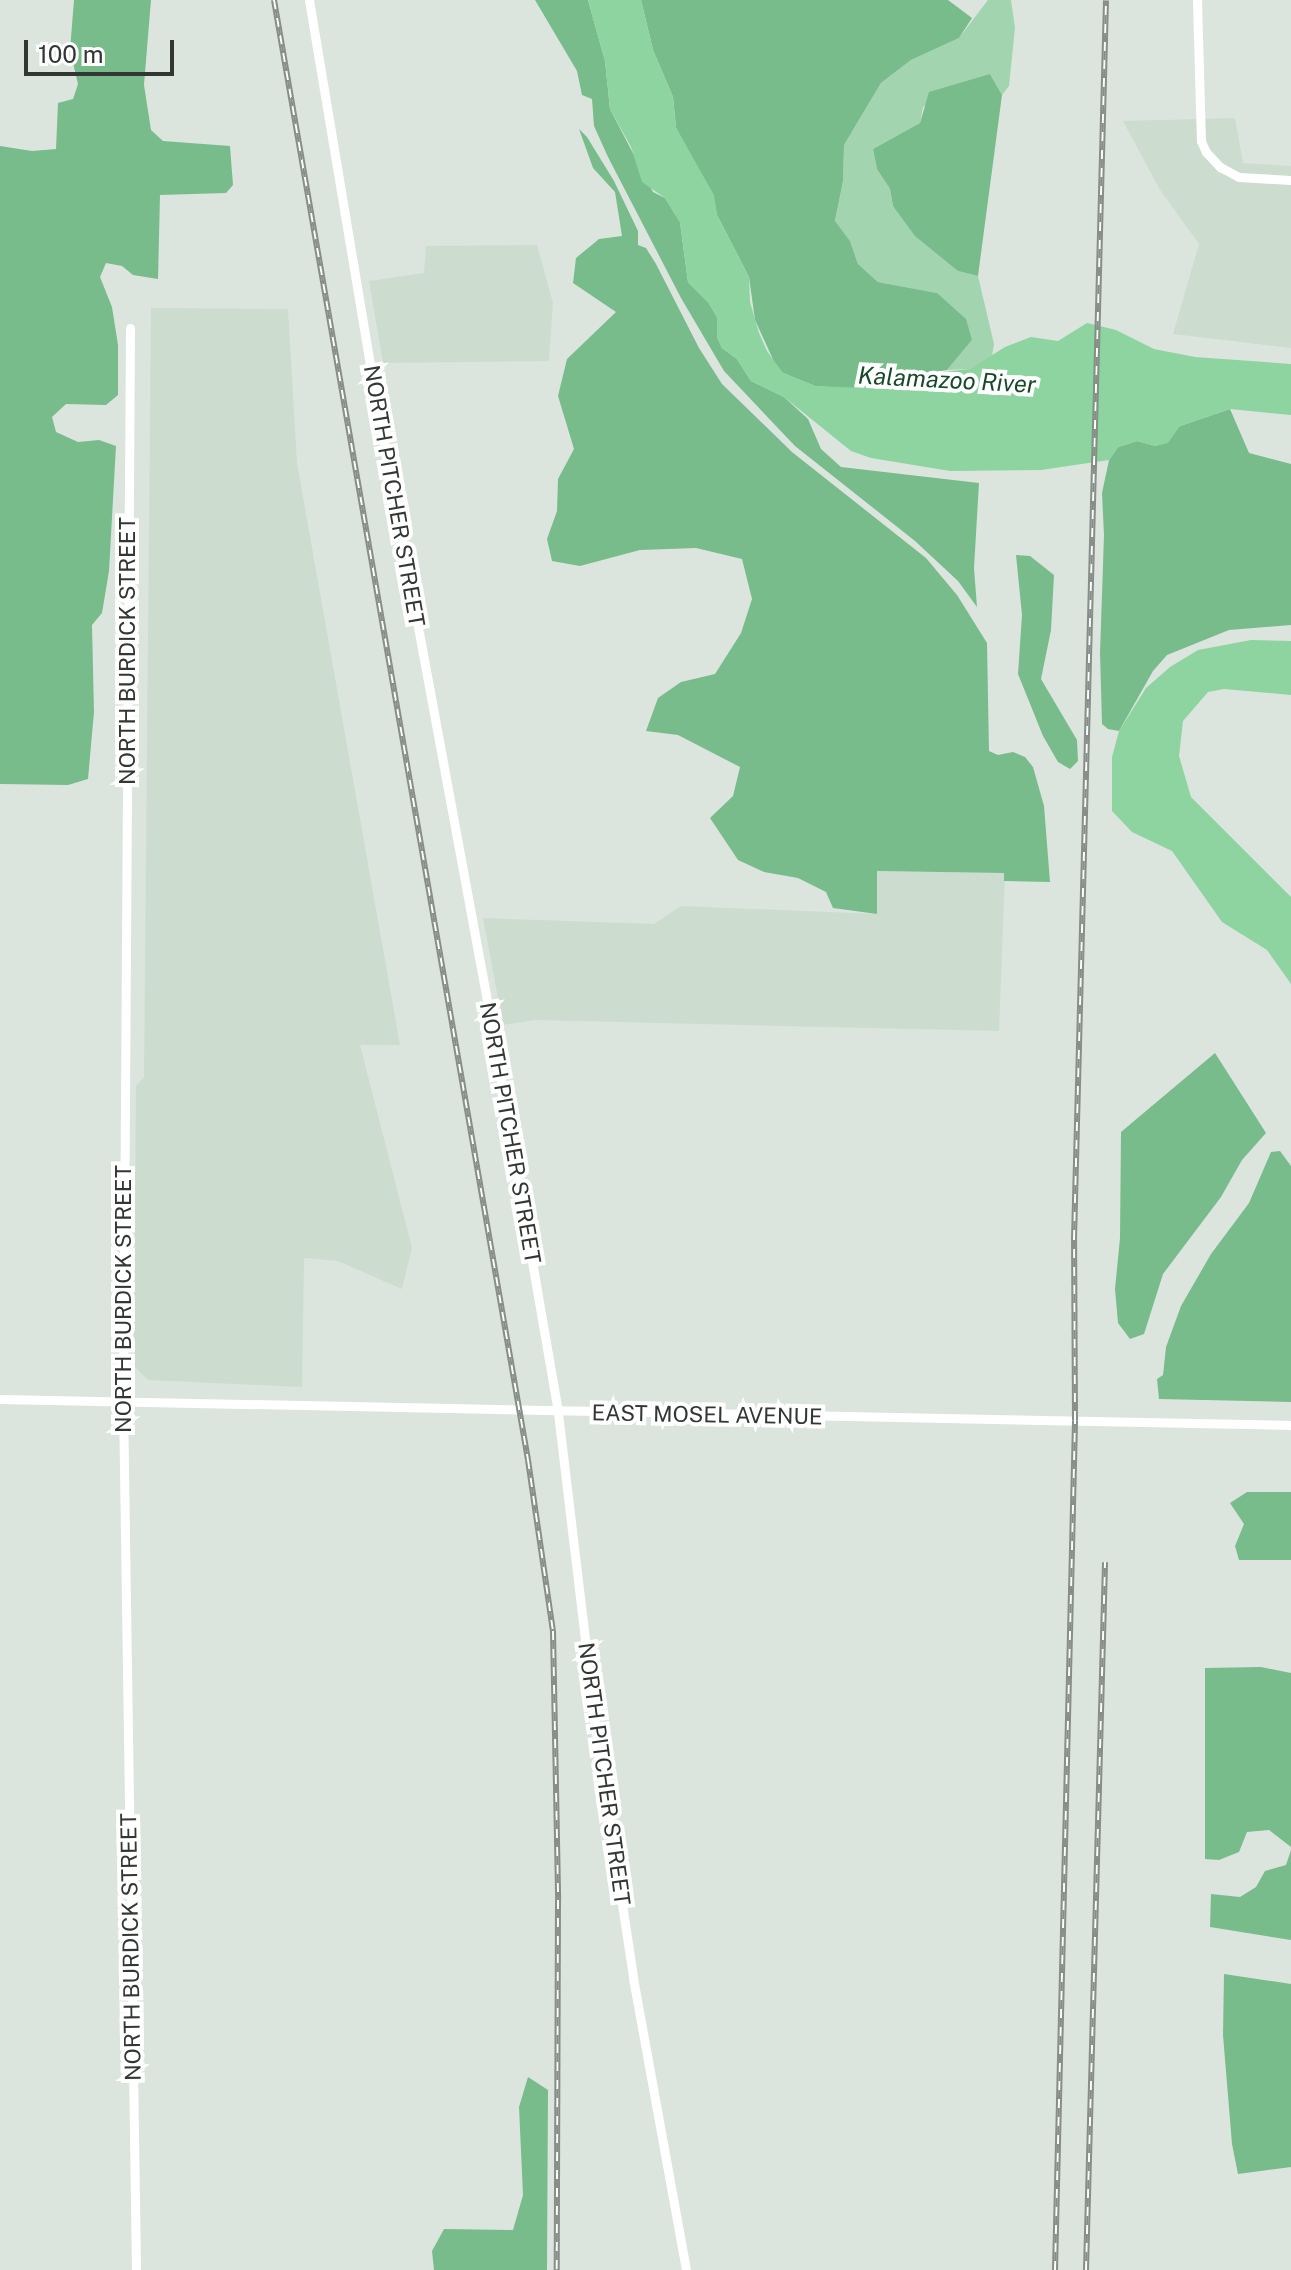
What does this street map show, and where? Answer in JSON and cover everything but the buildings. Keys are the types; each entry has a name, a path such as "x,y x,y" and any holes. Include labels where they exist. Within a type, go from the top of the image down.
{"street":[{"name":"NORTH PITCHER STREET","path":"309,0 372,378 486,995 558,1413 596,1732 633,1978 686,2270"},
{"path":"1197,0 1201,141 1206,152 1220,167 1239,177 1291,180"},
{"name":"NORTH BURDICK STREET","path":"130,328 123,1402 136,2270"},
{"name":"EAST MOSEL AVENUE","path":"0,1399 558,1413 1291,1425"}],"shaded area":[{"path":"74,0 151,0 144,85 151,130 163,141 230,146 233,185 226,193 160,195 158,279 133,275 122,266 106,263 100,277 112,307 118,345 118,395 106,405 66,404 52,417 56,432 78,442 99,440 116,446 109,571 102,613 92,625 94,712 88,779 68,785 0,784 0,146 32,151 56,149 58,103 73,99 78,84 70,50"},
{"path":"535,0 588,0 605,61 610,109 653,192 665,198 680,222 688,282 708,302 717,317 717,337 722,348 737,359 751,381 784,397 808,419 821,449 841,467 979,483 974,568 977,607 958,581 915,541 795,446 724,371 681,298 608,157 594,126 592,99 582,95 577,71"},
{"path":"641,0 948,0 972,18 959,38 911,60 881,83 844,145 843,181 835,221 850,241 858,264 878,282 937,293 966,319 972,340 947,370 923,374 891,389 866,390 815,386 783,373 776,366 755,320 749,277 717,215 713,195 676,128 673,97 653,50"},
{"path":"988,0 1011,0 1015,28 1009,86 1002,95 990,74 923,107 920,123 873,149 877,169 890,189 893,206 958,271 978,276 994,344 992,356 970,369 947,370 972,340 937,293 878,282 858,264 850,241 835,222 843,181 844,145 881,83 911,60 959,38"},
{"path":"990,74 1002,95 978,276 958,271 915,236 893,206 890,189 877,169 873,149 920,123 929,92"},
{"path":"1235,118 1243,163 1291,166 1291,348 1173,334 1199,244 1160,190 1123,121"},
{"path":"579,129 614,181 638,231 638,245 646,248 656,264 699,348 722,384 792,452 926,558 957,595 987,643 989,751 998,755 1013,752 1025,757 1033,767 1044,806 1050,882 1004,881 1004,873 877,871 877,914 833,908 826,892 798,878 764,872 738,860 710,818 733,796 740,767 678,735 646,731 658,698 681,682 715,674 741,633 752,599 742,559 696,548 640,550 580,566 552,561 547,539 557,511 558,479 574,449 558,396 567,359 616,312 573,283 576,258 599,239 622,236 615,192 593,168"},
{"path":"537,245 553,303 549,361 383,363 369,281 424,273 426,246"},
{"path":"151,308 288,309 297,463 400,1045 360,1045 412,1248 402,1289 338,1261 304,1258 302,1387 148,1380 134,1366 136,1086 144,1077"},
{"path":"1230,409 1249,453 1291,464 1291,625 1229,630 1167,655 1153,671 1119,731 1108,729 1102,724 1100,653 1104,535 1102,493 1109,460 1118,447 1137,441 1156,446 1180,426"},
{"path":"1016,555 1030,556 1054,575 1051,630 1041,679 1077,740 1078,761 1070,769 1058,762 1043,736 1018,674 1022,615"},
{"path":"876,871 1005,873 999,1031 535,1020 503,1025 483,918 654,924 681,906 877,914"},
{"path":"1215,1053 1266,1133 1242,1160 1221,1197 1163,1274 1144,1334 1130,1339 1118,1323 1115,1289 1120,1238 1121,1132"},
{"path":"1280,1151 1291,1166 1291,1402 1159,1399 1157,1379 1163,1375 1166,1347 1181,1306 1211,1254 1249,1203 1271,1152"},
{"path":"1247,1492 1291,1492 1291,1560 1239,1560 1235,1546 1244,1524 1230,1503"},
{"path":"1261,1667 1291,1673 1291,1847 1269,1830 1247,1832 1239,1852 1219,1860 1205,1859 1205,1668"},
{"path":"1291,1850 1291,1940 1210,1927 1211,1894 1240,1897 1256,1887 1265,1871 1286,1865"},
{"path":"1224,1974 1291,1984 1291,2167 1238,2174 1232,2144 1223,2035"},
{"path":"528,2077 548,2090 547,2270 434,2270 432,2251 444,2229 513,2230 523,2195 519,2107"}],"water":[{"name":"Kalamazoo River","path":"588,0 641,0 653,50 673,97 676,128 714,195 717,215 749,277 750,302 759,333 767,351 783,373 815,386 891,389 923,374 970,369 1005,347 1031,337 1058,341 1087,323 1116,330 1154,349 1195,357 1291,364 1291,415 1230,409 1180,426 1168,443 1156,446 1137,441 1118,447 1109,460 1041,470 950,471 871,458 851,451 784,397 751,381 737,359 722,348 717,337 717,317 708,302 688,282 680,222 665,198 642,182 631,147 610,109 605,61"},
{"path":"1251,640 1291,641 1291,695 1224,689 1208,692 1183,721 1179,756 1191,797 1291,897 1291,984 1267,950 1222,922 1172,851 1132,832 1112,811 1112,757 1119,731 1146,688 1170,667 1198,650"}],"railway":[{"path":"274,0 528,1460 553,1631 558,1900 557,2270"},
{"path":"1055,2270 1075,1420 1074,1239 1106,0"},
{"path":"1086,2270 1105,1562"}]}
